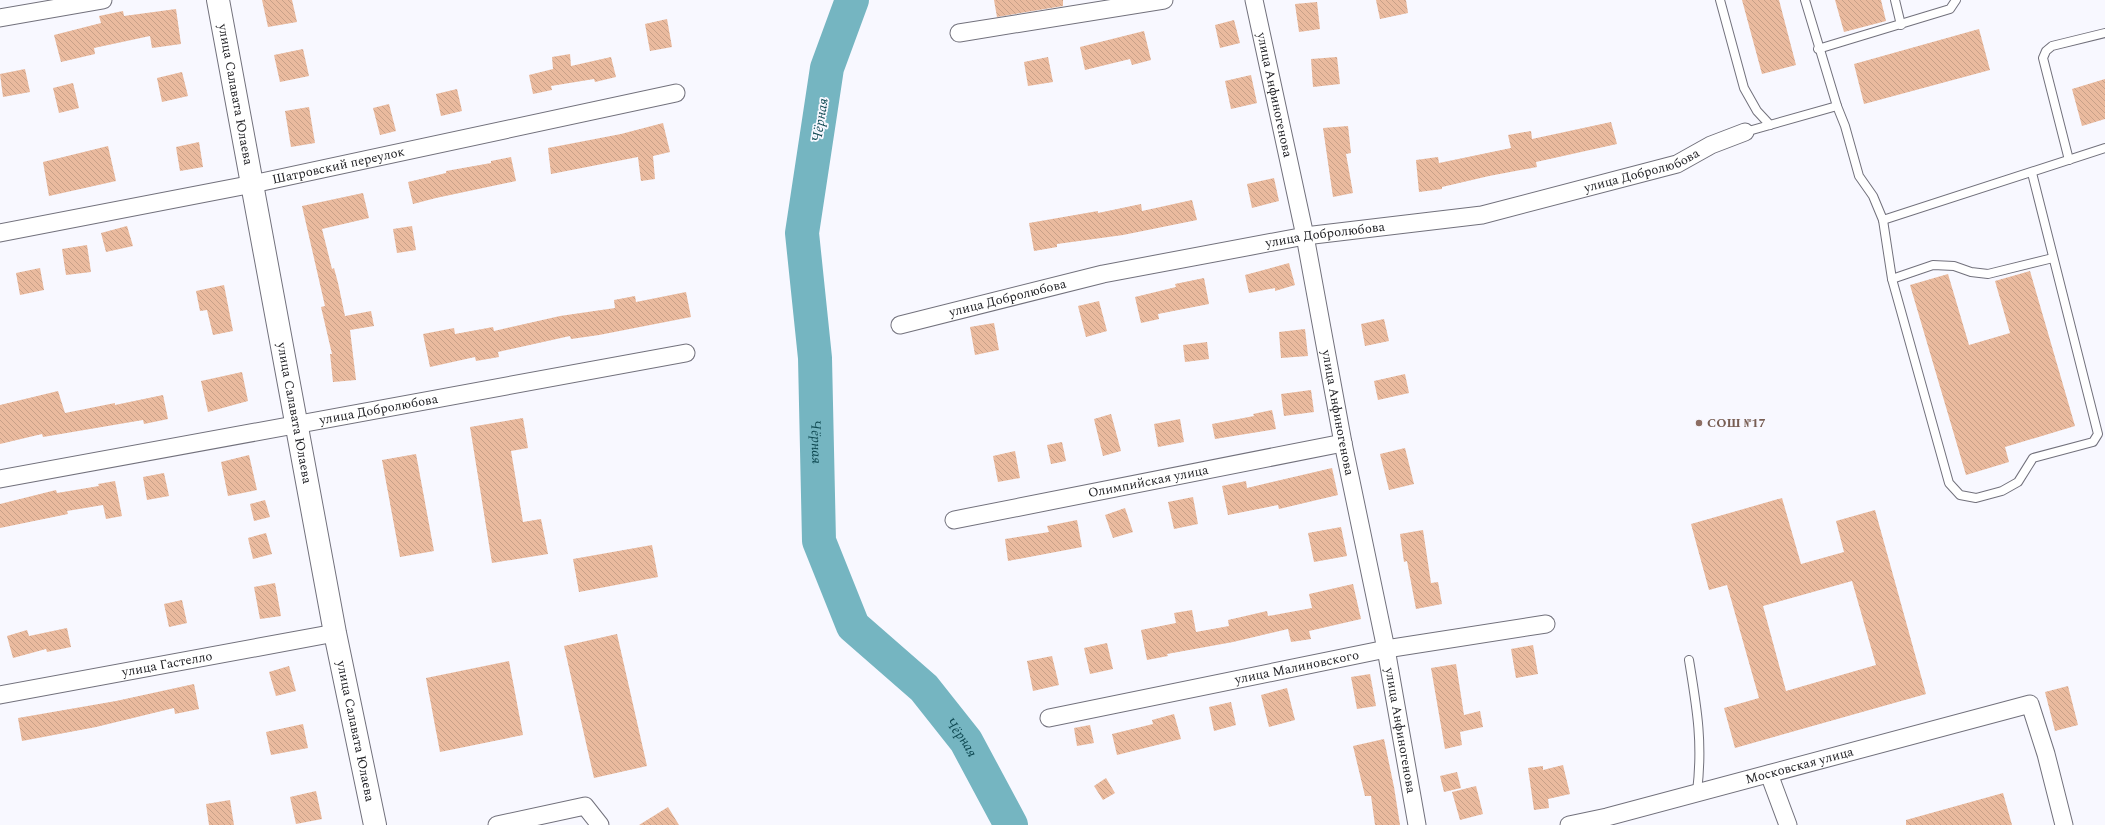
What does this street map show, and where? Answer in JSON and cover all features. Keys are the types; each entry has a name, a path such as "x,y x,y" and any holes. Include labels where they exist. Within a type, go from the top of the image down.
{"street":[{"path":"0,18 103,0"},
{"name":"улица Салавата Юлаева","path":"218,0 335,633 375,825"},
{"path":"959,32 1164,0"},
{"name":"улица Анфиногенова","path":"1254,0 1305,236 1343,443 1386,649 1417,825"},
{"name":"Шатровский переулок","path":"0,233 253,184 676,93"},
{"name":"улица Добролюбова","path":"900,325 1103,274 1305,236 1482,215 1676,164 1711,145 1745,132"},
{"name":"улица Добролюбова","path":"0,479 686,352"},
{"name":"Олимпийская улица","path":"954,520 1343,443"},
{"name":"улица Малиновского","path":"1049,718 1386,649 1546,624"},
{"name":"улица Гастелло","path":"0,695 335,633"},
{"name":"Московская улица","path":"1569,825 1607,817 2030,704 2046,754 2064,825"},
{"path":"1769,774 1788,825"},
{"path":"497,825 585,806 600,825"}],"lane":[{"path":"1720,0 1744,88 1757,111 1770,125"},
{"path":"1805,0 1818,49 1845,126 1859,176 1873,196 1883,220 1892,279 1949,483 1960,495 1976,498 2002,491 2018,482 2033,458 2093,442 2098,434 2032,173"},
{"path":"1895,0 1901,25"},
{"path":"1818,49 1950,9 1956,0"},
{"path":"2069,160 2043,58 2046,51 2052,46 2105,33"},
{"path":"1745,132 1837,106"},
{"path":"1883,220 2032,173 2105,148"},
{"path":"1892,279 1933,265 1954,266 1970,272 1988,274 2054,258"},
{"path":"1689,660 1700,729 1700,763 1697,792"}],"building":[{"path":"262,0 292,0 297,22 268,27"},
{"path":"994,0 1063,0 1063,6 997,17"},
{"path":"1376,0 1406,0 1408,13 1380,19"},
{"path":"1742,0 1779,0 1796,65 1762,74"},
{"path":"1835,0 1881,0 1886,21 1844,32"},
{"path":"1317,2 1320,29 1299,32 1295,4"},
{"path":"176,9 181,44 152,48 150,36 94,48 95,54 61,62 54,35 101,23 99,16 123,11 124,16"},
{"path":"667,19 672,47 650,51 645,24"},
{"path":"1234,20 1240,43 1220,48 1215,25"},
{"path":"1979,29 1990,70 1864,104 1854,64"},
{"path":"1144,31 1151,60 1132,65 1130,59 1085,70 1080,47"},
{"path":"303,49 309,76 280,82 274,55"},
{"path":"570,54 571,66 611,57 616,77 595,82 594,79 551,86 552,90 533,94 529,75 553,69 552,57"},
{"path":"1048,57 1053,82 1028,86 1024,62"},
{"path":"1337,57 1340,84 1313,87 1311,59"},
{"path":"25,69 30,92 3,97 0,74"},
{"path":"182,72 188,96 162,102 157,78"},
{"path":"1251,75 1257,103 1231,109 1225,81"},
{"path":"2105,79 2105,119 2082,126 2072,89"},
{"path":"73,83 79,108 59,113 53,88"},
{"path":"457,89 462,111 441,116 436,94"},
{"path":"389,104 396,131 380,135 373,108"},
{"path":"309,107 315,143 291,147 285,111"},
{"path":"1611,122 1617,144 1536,162 1537,167 1489,176 1442,187 1442,189 1419,192 1416,160 1438,157 1439,163 1511,148 1508,135 1531,131 1532,139"},
{"path":"663,123 670,152 653,156 655,179 641,181 638,157 551,174 548,148 621,134"},
{"path":"1348,126 1351,153 1346,154 1353,193 1333,197 1323,128"},
{"path":"199,142 203,167 180,171 176,147"},
{"path":"108,146 116,181 49,196 43,162"},
{"path":"511,157 516,181 413,204 408,182 446,173 446,171 491,163 491,161"},
{"path":"1274,178 1279,201 1252,208 1247,184"},
{"path":"363,193 369,218 322,229 332,269 334,268 338,283 345,316 371,311 374,326 350,330 356,380 333,382 330,354 332,354 321,307 325,306 302,206"},
{"path":"1192,200 1197,220 1123,235 1057,244 1057,247 1034,251 1029,223 1098,211 1098,213 1141,204 1142,211"},
{"path":"127,226 133,246 106,252 101,233"},
{"path":"412,226 416,250 397,253 393,229"},
{"path":"87,245 91,272 66,275 62,249"},
{"path":"1289,263 1295,285 1275,291 1275,288 1249,293 1245,275"},
{"path":"40,268 44,290 20,295 16,273"},
{"path":"2030,271 2075,426 2005,447 2009,462 1966,475 1910,285 1948,274 1969,345 2010,333 1995,281"},
{"path":"1204,278 1209,304 1158,314 1159,319 1141,323 1135,297 1176,287 1175,284"},
{"path":"224,285 233,331 213,335 207,310 200,311 196,291"},
{"path":"686,292 691,317 599,335 571,339 570,336 498,352 499,357 476,361 475,357 430,367 423,334 454,328 455,334 493,327 494,331 560,316 615,308 614,300 635,296 636,302"},
{"path":"1099,301 1107,331 1086,337 1078,306"},
{"path":"1384,319 1389,341 1365,346 1361,324"},
{"path":"994,323 999,350 975,355 970,327"},
{"path":"1305,329 1308,356 1281,358 1279,332"},
{"path":"1207,342 1209,359 1185,362 1183,345"},
{"path":"242,372 248,401 208,412 201,381"},
{"path":"1405,374 1409,393 1378,400 1374,381"},
{"path":"1311,390 1314,412 1284,416 1281,394"},
{"path":"58,391 65,413 163,395 168,419 144,424 143,420 43,437 42,434 0,444 0,405"},
{"path":"1272,410 1276,429 1215,439 1212,424 1254,416 1253,414"},
{"path":"1111,414 1121,451 1103,456 1094,419"},
{"path":"523,418 528,448 511,451 523,522 541,519 548,554 492,563 470,427"},
{"path":"1180,419 1184,442 1158,447 1154,424"},
{"path":"1062,442 1066,461 1051,464 1047,445"},
{"path":"1405,448 1414,484 1389,490 1380,454"},
{"path":"1015,451 1020,478 998,482 993,456"},
{"path":"416,454 434,551 400,557 382,460"},
{"path":"249,455 257,490 228,496 221,462"},
{"path":"1332,468 1338,495 1279,509 1278,505 1228,515 1222,486 1246,481 1247,488"},
{"path":"164,473 169,496 147,500 143,477"},
{"path":"115,481 122,516 106,519 103,505 67,511 68,514 0,528 0,504 56,490 57,493 99,486 98,484"},
{"path":"1193,497 1198,524 1174,529 1168,502"},
{"path":"1782,498 1801,564 1844,552 1836,521 1875,510 1926,694 1735,748 1724,708 1759,698 1727,585 1709,590 1691,524","holes":["1852,581 1876,665 1786,691 1763,606"]},
{"path":"265,500 270,517 254,521 250,504"},
{"path":"1125,508 1133,532 1113,538 1105,515"},
{"path":"1077,520 1082,547 1008,561 1005,539 1049,532 1047,526"},
{"path":"1341,527 1347,556 1314,562 1308,533"},
{"path":"1423,530 1431,583 1438,582 1442,604 1416,609 1407,561 1404,562 1400,534"},
{"path":"266,533 272,554 253,559 248,538"},
{"path":"652,545 658,577 579,592 573,559"},
{"path":"275,583 281,616 260,619 254,587"},
{"path":"1353,584 1361,619 1309,631 1311,639 1291,642 1288,629 1233,642 1167,654 1168,656 1147,660 1141,630 1176,623 1174,613 1192,610 1196,632 1229,626 1228,620 1267,611 1268,616 1312,608 1309,594"},
{"path":"182,600 187,623 169,627 164,604"},
{"path":"67,628 71,647 47,652 46,649 13,658 7,636 27,630 29,636"},
{"path":"617,634 647,766 594,778 564,646"},
{"path":"1107,643 1113,669 1090,674 1084,648"},
{"path":"1533,645 1538,674 1516,678 1511,649"},
{"path":"1052,656 1059,685 1033,691 1027,661"},
{"path":"509,661 523,735 440,752 426,678"},
{"path":"1456,664 1464,715 1480,711 1483,727 1460,732 1462,745 1445,749 1431,668"},
{"path":"289,666 296,691 276,696 269,672"},
{"path":"1370,674 1376,706 1357,709 1351,677"},
{"path":"194,684 199,709 175,714 174,708 96,727 22,741 18,718 116,701"},
{"path":"2068,686 2078,725 2055,731 2045,692"},
{"path":"1287,688 1295,720 1269,727 1261,695"},
{"path":"1231,702 1236,725 1214,731 1209,707"},
{"path":"1174,714 1181,739 1117,755 1112,734 1153,724 1152,720"},
{"path":"303,724 308,748 271,755 266,732"},
{"path":"1090,725 1094,743 1077,746 1074,728"},
{"path":"1384,739 1400,825 1375,825 1371,796 1365,796 1353,746"},
{"path":"1563,765 1570,794 1548,799 1549,808 1534,810 1528,768 1543,766 1543,770"},
{"path":"1457,772 1461,788 1444,792 1440,776"},
{"path":"1106,778 1115,793 1103,800 1094,786"},
{"path":"1476,786 1483,814 1460,820 1452,792"},
{"path":"316,791 322,819 296,824 290,797"},
{"path":"2003,793 2012,825 1906,825 1906,820"},
{"path":"230,800 234,825 209,825 206,804"},
{"path":"668,807 679,825 639,825"}],"waterway":[{"name":"Чёрная","path":"852,0 827,68 802,233 815,358 819,541 853,626 924,688 966,741 1011,825"}],"place":[{"name":"СОШ №17","path":"1699,423"}]}
